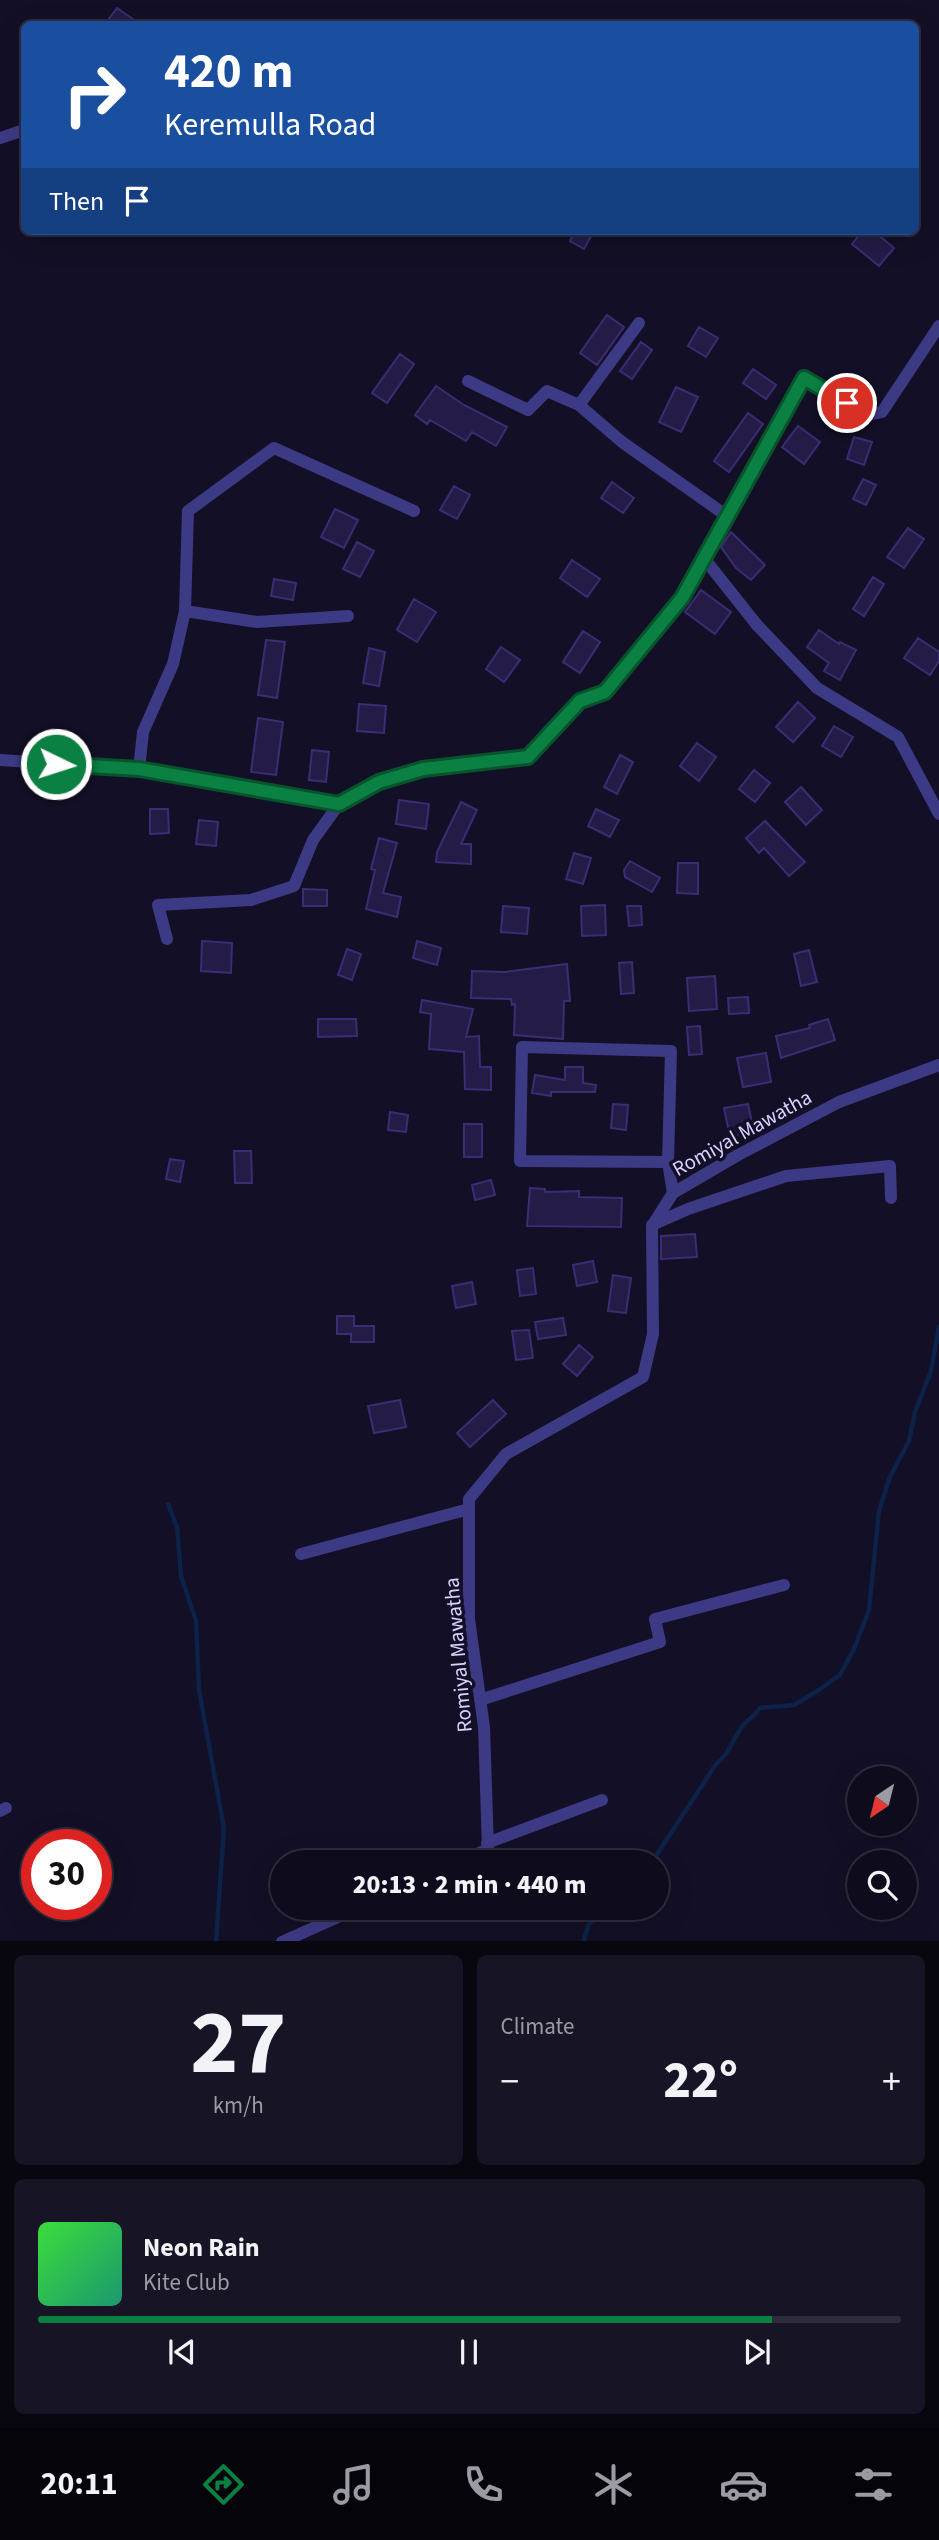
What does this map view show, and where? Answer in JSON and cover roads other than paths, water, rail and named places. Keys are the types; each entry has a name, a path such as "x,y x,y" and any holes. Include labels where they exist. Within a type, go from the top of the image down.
{"street":[{"path":"0,138 21,131"},
{"path":"579,405 639,323"},
{"path":"167,939 158,905 251,900 294,886 313,840 339,804 379,782 423,769 528,757 580,701 605,692 682,598 804,378 869,415 882,412 939,326"},
{"path":"468,381 528,410 547,391 579,405 622,442 727,516"},
{"path":"139,769 143,732 173,664 185,611 188,511 274,448 414,511"},
{"path":"704,557 757,625 817,688 898,737 939,814"},
{"path":"185,611 257,622 348,616"},
{"path":"0,760 139,769 339,804"},
{"path":"668,1162 520,1161 522,1047 671,1051 668,1162 673,1193"},
{"name":"Romiyal Mawatha","path":"487,1843 484,1727 469,1619 469,1499 506,1454 643,1377 653,1334 652,1226 673,1193 839,1102 939,1065"},
{"path":"652,1226 688,1209 786,1175 890,1166 891,1198"},
{"path":"301,1554 469,1509"},
{"path":"480,1700 660,1642 655,1619 785,1585"},
{"path":"488,1850 487,1843 602,1800"},
{"path":"282,1941 330,1920"}],"waterway":[{"path":"660,1850 744,1724 760,1708 794,1705 819,1690 840,1675 854,1649 869,1610 879,1511 890,1477 909,1441 915,1412 931,1371 939,1327"},
{"path":"168,1504 177,1527 181,1576 196,1621 199,1690 224,1828 216,1941"},
{"path":"583,1941 589,1924 594,1920"}]}
